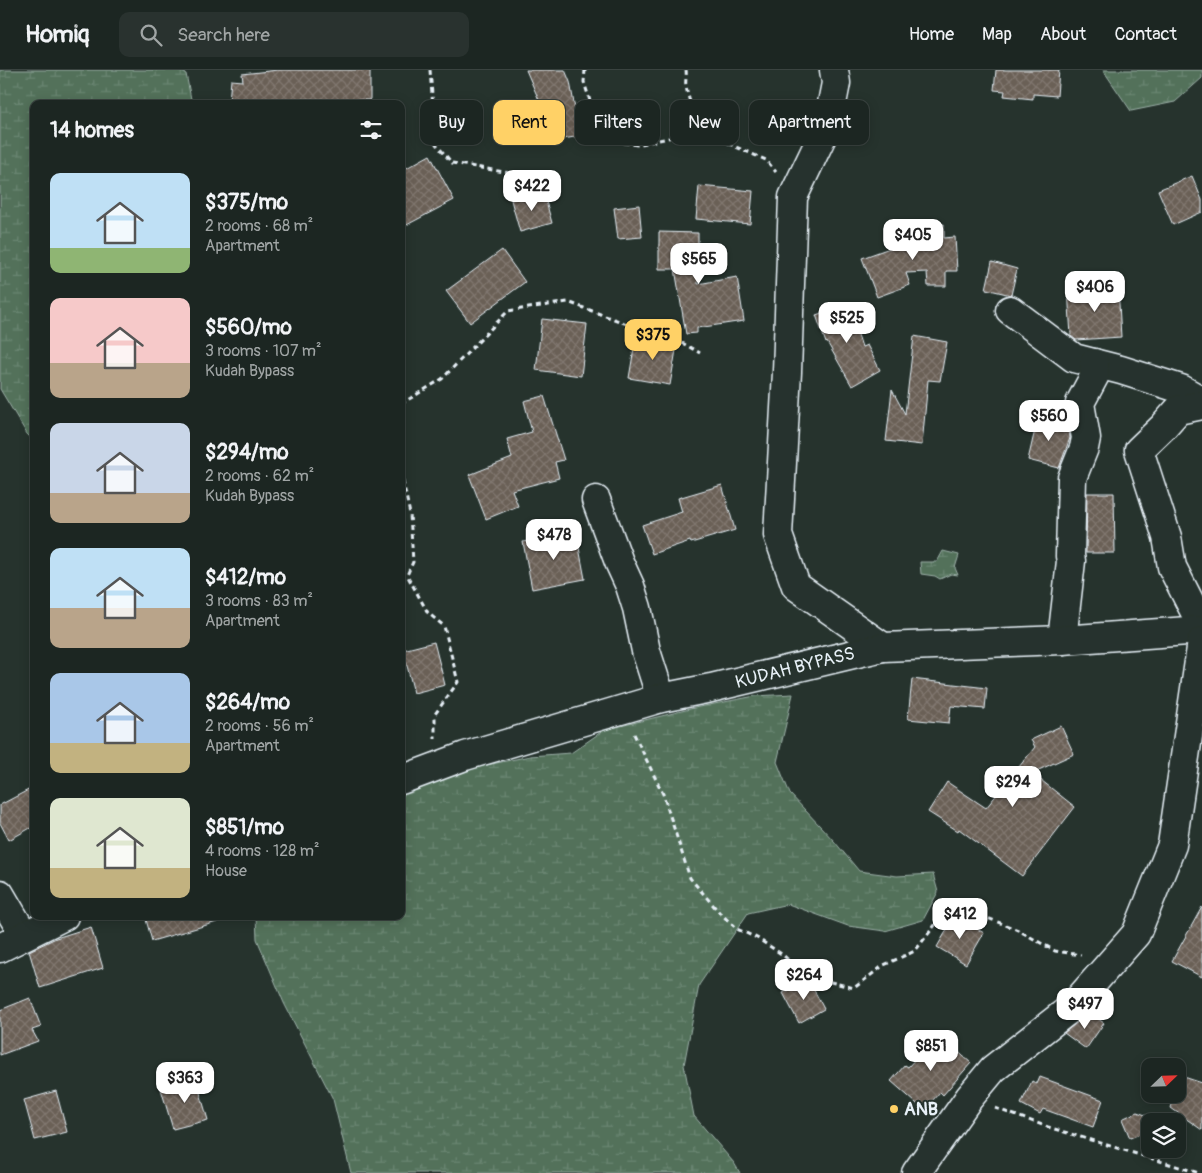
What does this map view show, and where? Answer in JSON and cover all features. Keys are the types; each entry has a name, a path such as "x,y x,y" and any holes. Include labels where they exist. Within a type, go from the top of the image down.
{"street":[{"path":"834,70 836,83 828,124 793,197 787,372 778,535 796,586 883,647"},
{"path":"1010,310 1074,358 1181,389 1202,401"},
{"path":"1062,640 1071,561 1072,478 1086,438 1080,403 1095,375 1094,363"},
{"path":"1202,405 1178,410 1138,450 1168,537 1172,567 1202,628"},
{"path":"596,500 630,586 637,608 646,651 661,698"},
{"name":"KUDAH BYPASS","path":"405,778 466,756 661,698 883,647 1062,640 1202,628"},
{"path":"916,1173 969,1098 994,1070 1071,1008 1136,934 1172,845 1202,641"},
{"path":"0,894 24,935"},
{"path":"0,948 56,920"}],"path":[{"path":"430,70 436,144 452,163 516,174 538,187"},
{"path":"585,70 584,82 598,126 614,140 638,145 670,138"},
{"path":"686,70 686,85 690,100"},
{"path":"732,145 766,160 781,178 793,197"},
{"path":"405,402 442,379 508,311 568,302 627,324 664,334 700,353"},
{"path":"405,491 410,514 413,562 407,575 428,613 444,626 458,682 434,714 435,767"},
{"path":"621,710 663,794 690,878 719,912 737,929 757,938 783,955 804,975 854,988 884,965 915,951 935,924 954,911 985,917 1018,930 1055,951 1113,960"},
{"path":"969,1098 1048,1127 1199,1173"}],"green space":[{"path":"0,70 178,70 186,74 191,100 30,100 30,437 0,389"},
{"path":"1103,70 1202,70 1202,78 1175,102 1131,111"},
{"path":"943,551 959,555 955,568 958,575 951,574 940,579 935,576 921,574 920,562 937,562"},
{"path":"793,694 777,762 790,794 859,871 897,876 933,874 938,892 923,920 885,931 848,926 788,904 748,913 699,985 684,1065 694,1116 734,1163 740,1173 351,1173 333,1099 284,1003 257,939 256,920 405,920 405,782 530,756 571,753 604,730 694,708 755,696"}],"building":[{"path":"278,70 370,70 370,100 229,100 231,80 243,81 242,74"},
{"path":"526,70 565,70 570,82 575,109 575,137 565,139 565,100 539,100"},
{"path":"996,70 1059,70 1057,96 1033,94 1033,99 1004,96 1005,91 994,90"},
{"path":"430,155 454,200 405,226 405,169"},
{"path":"1192,176 1202,200 1202,212 1173,225 1158,190"},
{"path":"699,186 753,191 750,224 696,219"},
{"path":"543,191 552,223 520,232 511,200"},
{"path":"639,205 642,237 618,239 614,208"},
{"path":"944,224 944,238 955,237 957,271 946,271 946,286 928,286 927,272 906,273 910,285 877,297 862,258 912,240 925,239 924,225"},
{"path":"659,232 698,233 698,284 737,277 744,321 697,328 697,333 686,334 675,269 659,269"},
{"path":"502,250 525,282 470,323 446,291"},
{"path":"992,262 1017,269 1011,295 986,289"},
{"path":"1118,287 1121,337 1076,340 1071,336 1068,290"},
{"path":"848,304 862,347 867,345 880,370 852,386 826,343 816,315"},
{"path":"542,319 587,324 581,376 536,370"},
{"path":"914,336 947,342 940,381 928,380 922,445 886,441 892,390 905,414"},
{"path":"636,337 677,344 670,385 629,378"},
{"path":"544,396 564,460 555,462 559,478 512,490 518,506 486,519 469,475 512,458 507,439 532,432 524,401"},
{"path":"1038,417 1068,424 1070,438 1059,468 1028,460"},
{"path":"722,485 735,530 691,543 690,541 652,554 642,525 682,512 678,498"},
{"path":"1087,493 1114,493 1115,553 1086,553"},
{"path":"576,532 585,579 532,589 523,542"},
{"path":"434,642 445,685 414,693 405,658 405,649"},
{"path":"912,679 987,688 985,709 951,706 949,723 908,719"},
{"path":"1061,726 1074,754 1032,773 1075,807 1022,876 959,829 958,831 928,812 947,782 986,808 1035,747 1031,740"},
{"path":"30,789 30,828 9,840 0,823 0,805"},
{"path":"1202,907 1202,977 1172,961"},
{"path":"955,916 984,933 966,964 937,947"},
{"path":"146,920 217,920 217,922 152,941"},
{"path":"91,927 103,968 40,988 29,951 56,938"},
{"path":"808,979 824,1009 799,1023 783,993"},
{"path":"30,998 41,1027 32,1030 38,1041 0,1055 0,1010"},
{"path":"1089,1012 1104,1023 1086,1049 1064,1033"},
{"path":"938,1034 971,1063 943,1095 940,1092 924,1110 891,1081 905,1065 908,1067"},
{"path":"1040,1077 1103,1100 1093,1127 1043,1109 1040,1114 1021,1104 1032,1081 1037,1084"},
{"path":"1186,1078 1202,1083 1202,1130 1186,1119 1186,1113 1178,1113 1171,1108 1172,1103 1186,1103"},
{"path":"196,1079 208,1120 173,1129 161,1089"},
{"path":"56,1091 67,1132 35,1140 24,1100"},
{"path":"1137,1112 1141,1113 1141,1134 1130,1138 1122,1119"}],"place":[{"name":"ANB","path":"894,1109"}]}
